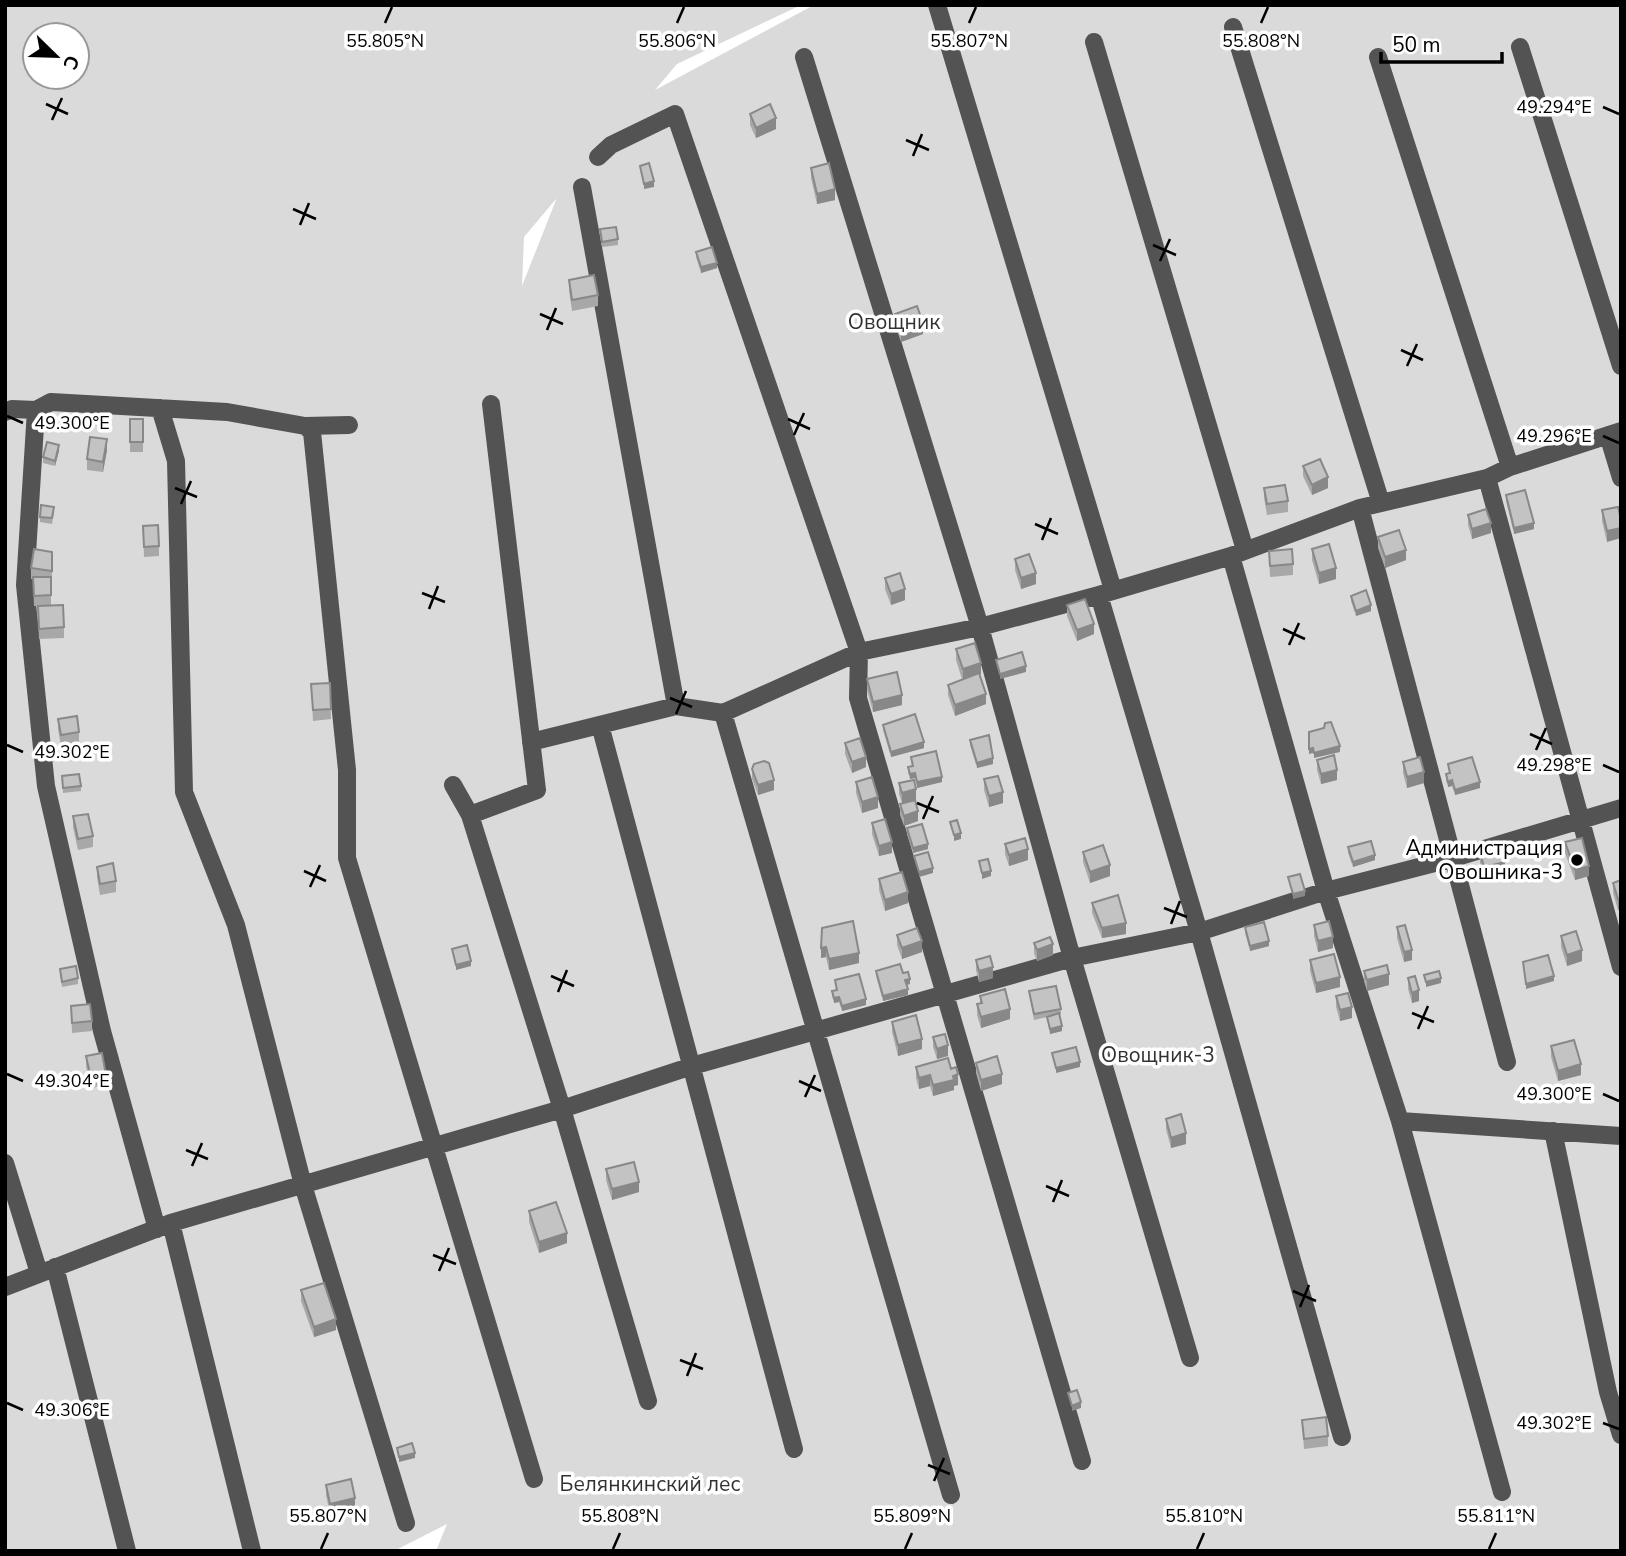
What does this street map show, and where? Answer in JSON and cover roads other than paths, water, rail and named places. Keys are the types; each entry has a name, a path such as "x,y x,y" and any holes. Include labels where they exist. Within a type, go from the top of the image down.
{"lane":[{"path":"937,5 1106,593 1342,1437"},
{"path":"1233,27 1381,503"},
{"path":"1094,42 1238,553 1326,891 1400,1121 1502,1492"},
{"path":"1520,47 1621,366"},
{"path":"804,57 980,627 1072,958 1190,1358"},
{"path":"1378,57 1510,467"},
{"path":"598,158 611,145 675,114 859,652 859,698 1082,1461"},
{"path":"582,187 676,706"},
{"path":"5,412 12,409 36,410 51,402 228,412 305,426 349,425"},
{"path":"470,816 537,789 491,404"},
{"path":"160,408 176,461 184,792 236,925 303,1185 406,1523"},
{"path":"36,410 25,585 46,786 102,1031 164,1226 252,1551"},
{"path":"305,426 312,432 347,770 347,858 534,1479"},
{"path":"531,742 676,706 723,713 859,652 980,627 1106,593 1238,553 1360,508 1487,478 1510,467 1614,433 1621,478"},
{"path":"1487,478 1621,967"},
{"path":"1360,508 1507,1062"},
{"path":"723,713 951,1495"},
{"path":"600,725 794,1449"},
{"path":"453,785 470,816 562,1109 648,1401"},
{"path":"5,1286 164,1226 562,1109 692,1066 1072,958 1199,932 1326,891 1454,858 1621,808"},
{"path":"1400,1121 1621,1136"},
{"path":"1553,1131 1608,1392 1621,1435"},
{"path":"5,1163 47,1270 127,1551"}],"place":[{"name":"Администрация Овошника-3","path":"1577,860"}],"park label":[{"name":"Овощник","path":"894,322"},
{"name":"Овощник-3","path":"1158,1055"},
{"name":"Белянкинский лес","path":"650,1484"}]}
